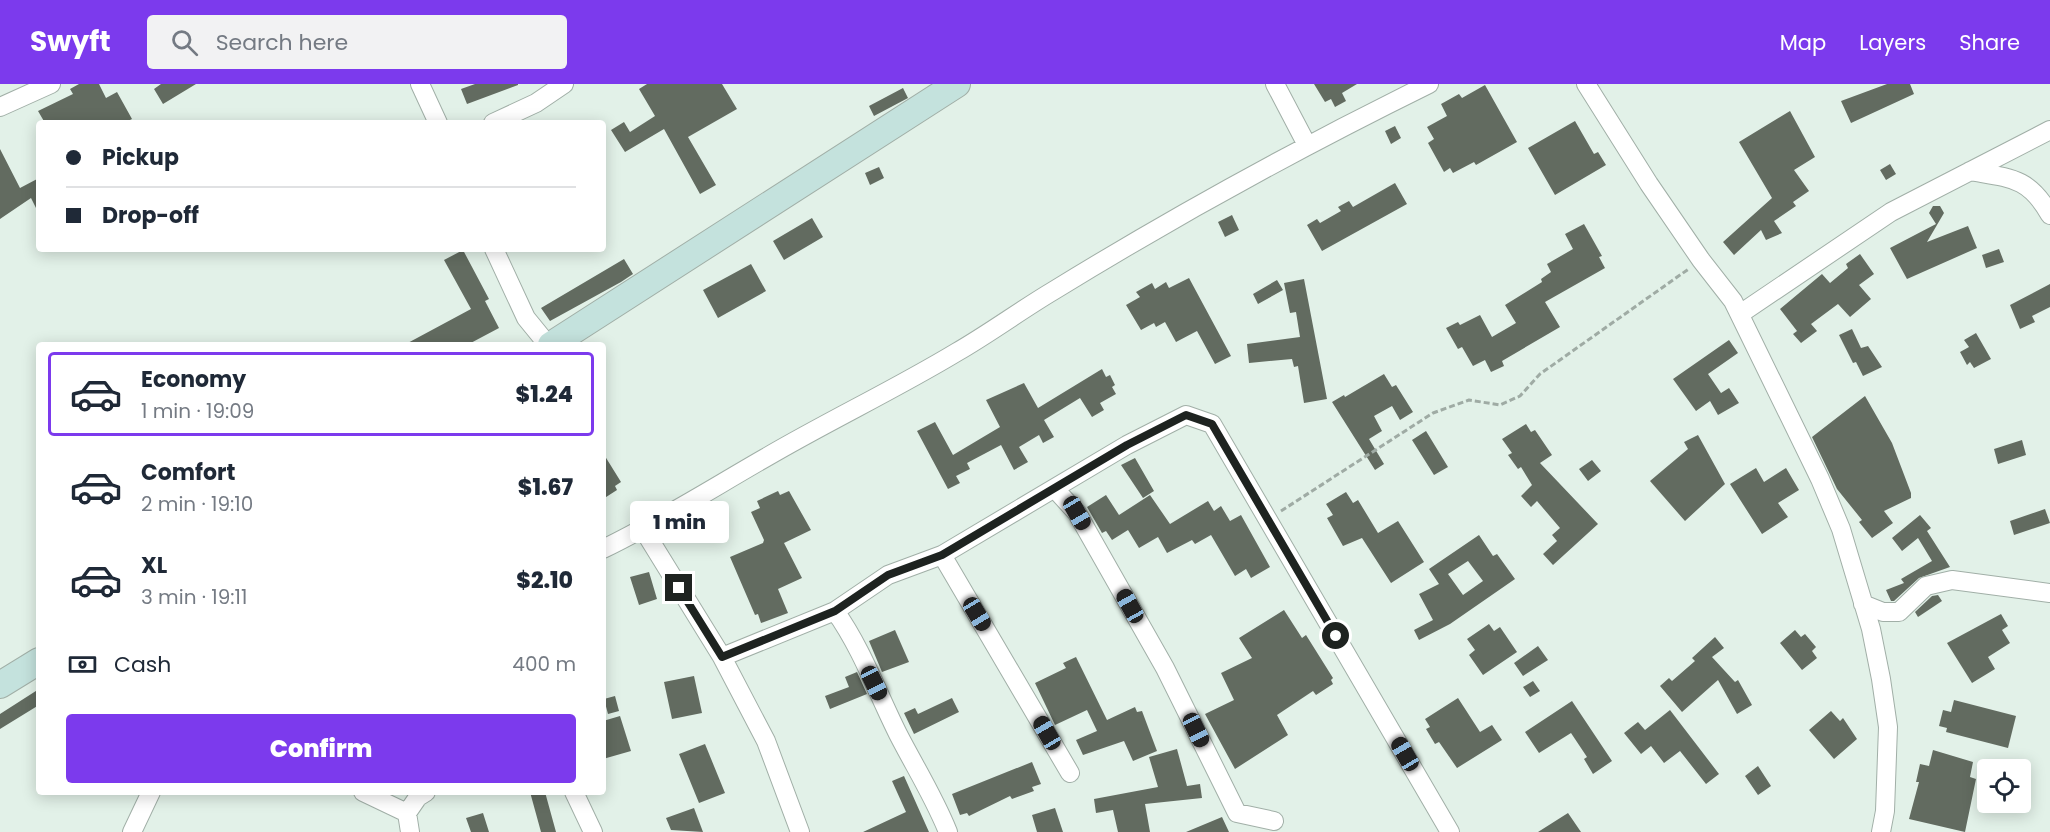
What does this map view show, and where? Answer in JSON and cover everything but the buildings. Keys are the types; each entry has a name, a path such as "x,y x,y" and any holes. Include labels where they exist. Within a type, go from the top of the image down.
{"main road":[{"path":"554,342 957,84"},
{"path":"0,685 36,663"}],"street":[{"path":"0,107 51,84"},
{"path":"420,84 437,120"},
{"path":"499,120 536,103 564,84"},
{"path":"1275,84 1307,145"},
{"path":"606,548 644,529 767,456 930,368 1054,290 1307,145 1430,84"},
{"path":"1586,84 1649,184 1740,314 1820,480 1841,530 1863,604 1881,680 1888,727 1885,811 1881,832"},
{"path":"1740,314 1891,212 2050,130"},
{"path":"1970,171 2012,178 2028,185 2040,197 2050,215"},
{"path":"495,252 526,318 546,342"},
{"path":"722,657 835,611 888,575 942,555 1127,445 1186,415 1212,424 1450,832"},
{"path":"1055,489 1077,513 1165,668 1237,813 1274,821"},
{"path":"644,529 722,657 766,741 801,832"},
{"path":"942,555 1070,772"},
{"path":"1863,604 1883,612 1899,612 1926,586 1952,580 2050,593"},
{"path":"835,611 852,635 898,733 935,800 948,832"},
{"path":"132,832 150,795"},
{"path":"369,795 407,813"},
{"path":"410,832 407,813 421,795"},
{"path":"575,795 593,832"}],"path":[{"path":"1268,519 1433,413 1469,400 1500,405 1520,396 1540,374 1701,260"}],"route":[{"path":"679,588 722,657 835,611 888,575 942,555 1127,445 1186,415 1212,424 1336,636"}]}
